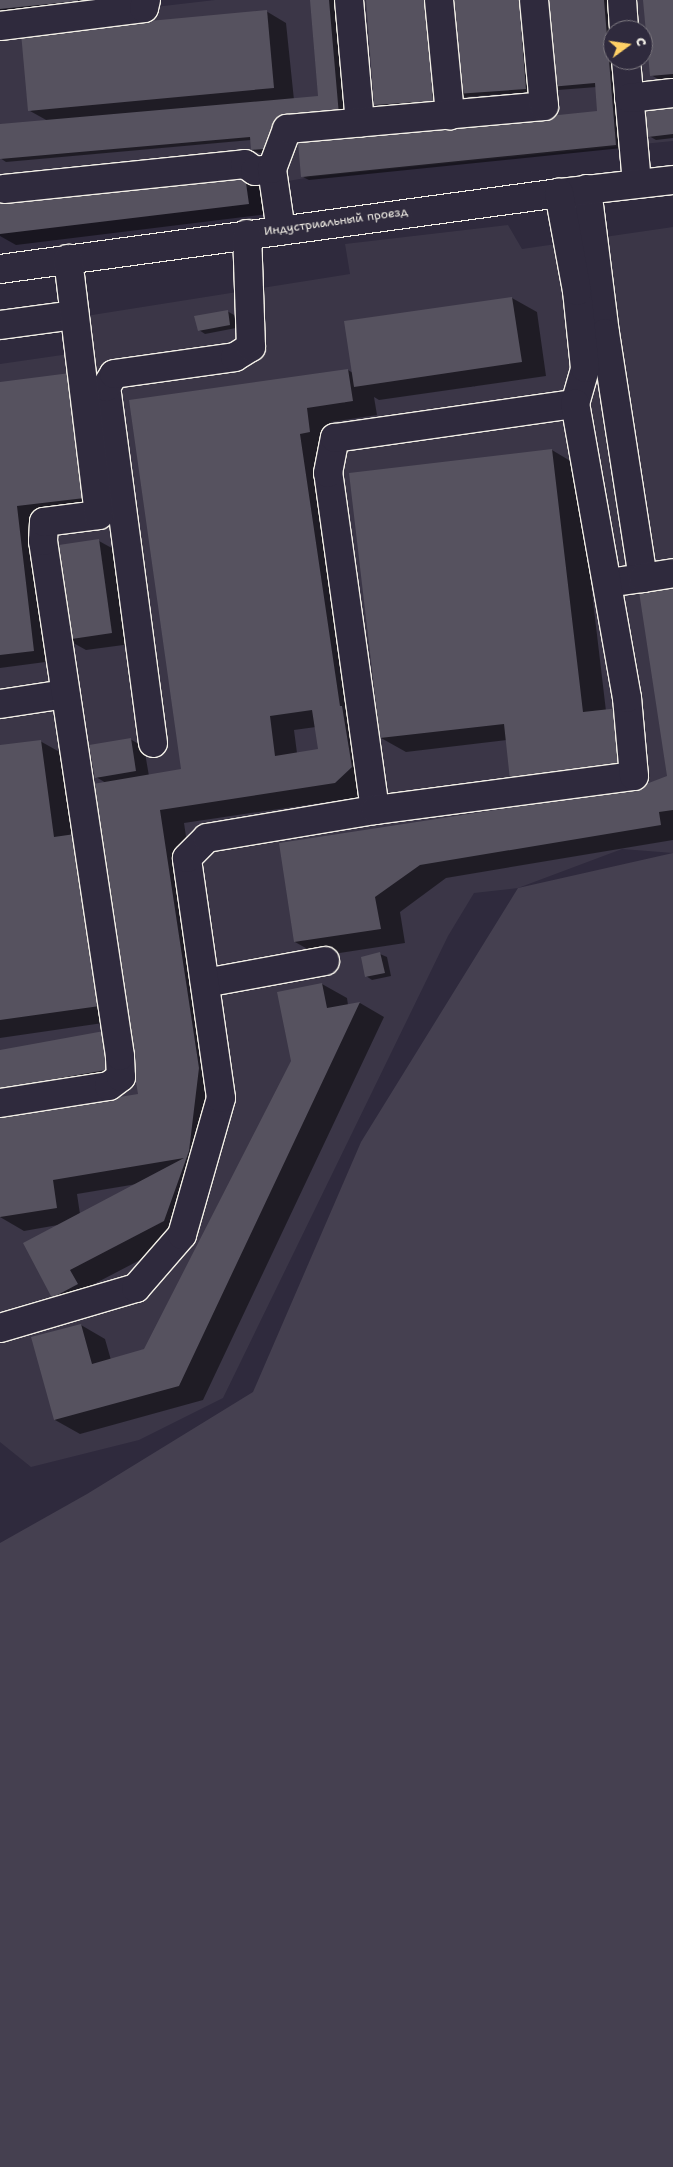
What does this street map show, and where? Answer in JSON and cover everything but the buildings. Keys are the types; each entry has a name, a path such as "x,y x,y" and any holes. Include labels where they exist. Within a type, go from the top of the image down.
{"street":[{"path":"0,26 144,8 146,0"},
{"path":"349,0 360,123"},
{"path":"439,0 450,114"},
{"path":"281,231 272,169 287,129 544,106 534,0"},
{"path":"622,0 623,20"},
{"path":"627,70 637,183"},
{"path":"629,98 673,93"},
{"path":"4,189 244,164 255,171 272,169"},
{"name":"Индустриальный проезд","path":"0,269 586,189 673,180"},
{"path":"586,189 605,332 643,578"},
{"path":"559,193 577,291 585,368"},
{"path":"153,743 106,387 114,374 235,357 252,347 247,234"},
{"path":"0,1103 109,1086 121,1077 120,1056 43,541 44,522 99,515 68,259"},
{"path":"0,325 74,315"},
{"path":"0,1328 136,1288 182,1235 221,1098 187,858 207,838 374,810 634,776 627,698 575,404 585,368 605,332"},
{"path":"374,810 328,473 335,438 575,404"},
{"path":"607,583 673,573"},
{"path":"0,704 65,694"},
{"path":"204,983 325,961"}],"shaded area":[{"path":"215,0 673,0 673,141 311,177 254,187 0,217 0,25"},
{"path":"508,225 522,249 673,227 673,853 622,849 518,888 474,893 448,936 223,1398 139,1440 31,1467 0,1442 0,364 69,354 67,319 350,274 345,244"},
{"path":"673,853 673,2167 0,2167 0,1543 87,1494 253,1392 361,1142 518,888"}]}
